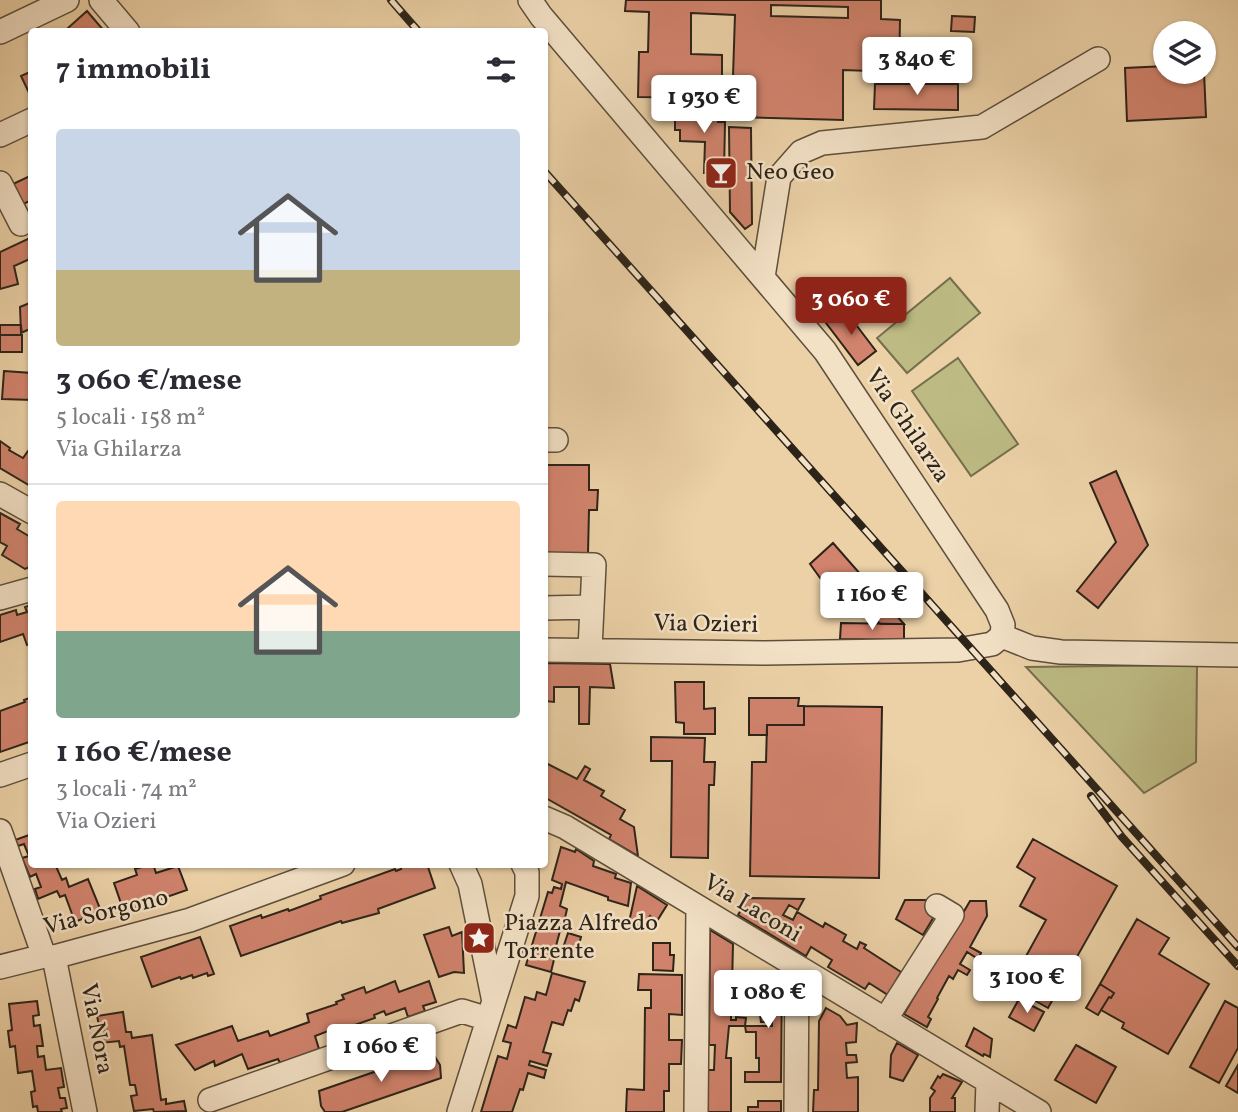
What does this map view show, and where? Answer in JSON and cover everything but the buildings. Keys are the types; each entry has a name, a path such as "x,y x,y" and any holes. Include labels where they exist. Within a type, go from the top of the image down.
{"street":[{"path":"0,32 67,0"},
{"path":"101,0 125,28"},
{"name":"Via Ghilarza","path":"530,0 825,351 970,568 1001,618 1002,636"},
{"path":"763,277 779,177 801,152 822,143 982,128 1098,58"},
{"path":"0,135 28,122"},
{"path":"0,183 17,226"},
{"path":"0,495 28,510"},
{"path":"548,564 594,565 590,649"},
{"path":"0,598 28,590"},
{"path":"548,608 592,607"},
{"path":"1002,636 1032,648 1061,652 1238,655"},
{"name":"Via Ozieri","path":"548,650 764,653 958,650 992,645 1002,636"},
{"path":"0,775 28,765"},
{"name":"Via Laconi","path":"548,827 698,907 1039,1112"},
{"name":"Via Nora","path":"0,831 49,956 85,1112"},
{"name":"Via Sorgono","path":"0,967 190,920 332,868"},
{"path":"463,868 470,884 491,1010"},
{"path":"459,1112 527,896 527,868"},
{"path":"885,1020 952,915 937,906"},
{"path":"696,1112 698,907"},
{"path":"796,1112 797,967"},
{"path":"210,1100 462,1012 491,1010"},
{"path":"987,1112 988,1082"}],"shaded area":[{"path":"950,278 980,313 907,373 877,338"},
{"path":"958,358 1018,444 971,476 912,391"},
{"path":"1197,665 1196,762 1144,793 1026,667"}],"railway":[{"path":"391,0 416,28"},
{"path":"548,175 1238,947"},
{"path":"1091,796 1122,837 1238,966"}],"place":[{"name":"Neo Geo","path":"721,173"},
{"name":"Piazza Alfredo Torrente","path":"479,938"}]}
